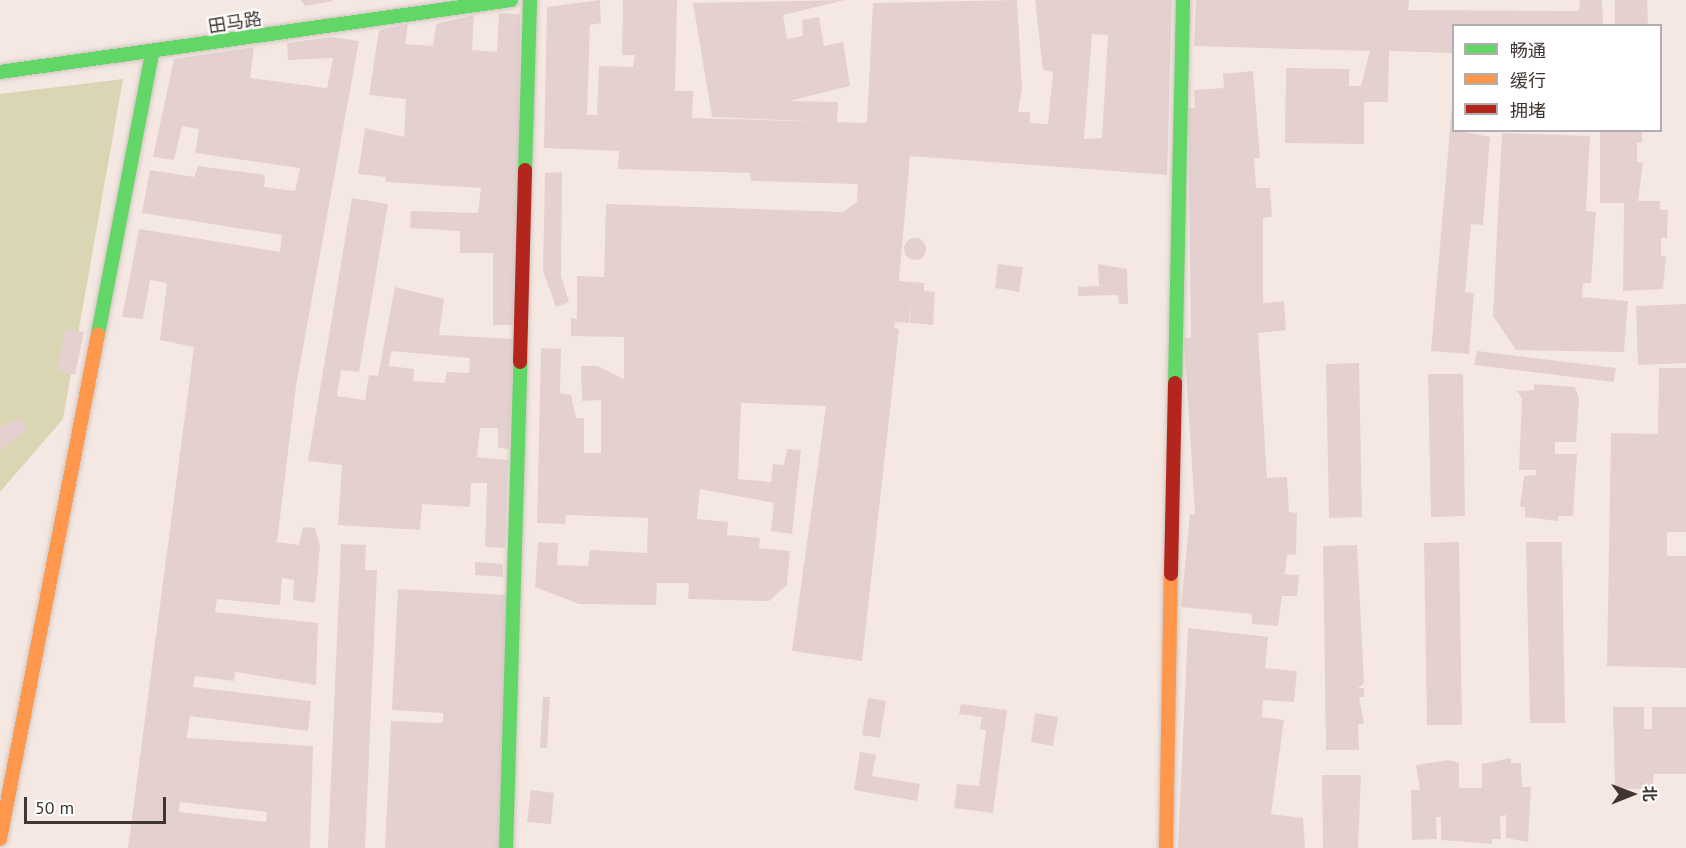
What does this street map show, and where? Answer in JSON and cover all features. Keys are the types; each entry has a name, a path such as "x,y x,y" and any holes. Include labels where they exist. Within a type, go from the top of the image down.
{"street":[{"name":"田马路","path":"0,72 152,54 511,0"},
{"path":"506,848 530,0"},
{"path":"1166,848 1183,0"},
{"path":"0,839 152,54"}],"shaded area":[{"path":"123,79 63,419 0,492 0,94"}],"building":[{"path":"301,0 333,0 333,1 305,6"},
{"path":"600,0 601,23 590,25 587,115 597,115 599,66 633,67 635,55 622,55 623,0 677,0 675,91 693,91 692,118 828,122 712,117 693,3 845,0 783,15 787,39 803,36 802,20 819,17 824,46 843,42 850,86 789,101 838,102 837,122 867,123 873,3 1017,0 1022,89 1018,112 1030,112 1030,123 1048,124 1053,72 1043,70 1035,0 1172,0 1167,175 910,156 899,281 924,283 924,291 935,292 933,325 910,323 911,300 909,323 895,322 894,328 899,329 862,661 792,651 826,406 741,403 738,479 771,482 773,464 784,465 787,449 801,450 792,534 771,531 774,503 700,489 697,519 728,522 727,535 760,538 759,548 790,551 787,585 769,601 688,599 689,583 657,583 656,605 579,604 535,587 538,542 558,543 557,565 588,566 590,550 647,553 648,518 566,515 565,524 537,523 541,348 561,349 560,393 571,395 576,418 584,418 584,453 601,453 601,400 582,401 581,366 597,366 624,379 624,337 571,336 571,318 577,319 577,276 604,277 606,204 843,212 857,202 858,184 751,181 750,173 618,169 619,151 544,148 547,7","holes":["1092,34 1108,35 1102,138 1084,139"]},
{"path":"1196,0 1409,0 1408,10 1579,11 1580,0 1602,0 1603,24 1452,24 1452,53 1389,51 1388,102 1364,102 1364,144 1285,143 1286,68 1349,69 1349,86 1361,86 1370,51 1194,46"},
{"path":"1615,0 1647,0 1648,24 1615,24"},
{"path":"499,13 520,14 517,325 493,325 493,253 460,253 460,231 410,228 411,211 478,213 481,188 386,182 386,177 358,174 365,128 404,137 406,99 369,95 379,30 408,24 405,44 433,46 436,24 474,15 472,50 497,52"},
{"path":"332,37 359,41 296,386 277,542 299,545 303,527 315,528 320,545 315,603 293,600 294,580 282,578 280,605 217,599 215,612 318,623 316,685 235,672 234,681 195,676 193,687 311,701 308,731 190,716 187,738 313,746 310,848 128,848 194,347 160,340 167,283 150,280 143,319 122,317 139,229 280,252 282,235 142,213 150,170 194,177 198,166 265,175 264,187 295,191 300,168 195,153 199,129 182,126 174,160 153,157 174,59 254,47 250,78 327,88 333,58 288,60 287,43","holes":["180,802 267,812 266,822 179,812"]},
{"path":"1253,71 1260,158 1254,158 1256,188 1270,188 1272,217 1263,218 1263,303 1284,301 1286,330 1258,333 1267,478 1287,477 1289,512 1297,513 1296,555 1287,554 1285,574 1299,575 1297,596 1282,596 1278,626 1252,624 1252,614 1181,607 1190,514 1195,514 1184,338 1191,338 1188,108 1195,108 1194,90 1224,88 1223,74"},
{"path":"1452,106 1452,132 1490,137 1483,225 1471,224 1465,292 1474,293 1469,354 1431,351"},
{"path":"1600,132 1642,132 1642,143 1637,142 1637,162 1643,162 1638,201 1660,201 1660,210 1668,210 1667,238 1661,238 1661,256 1666,256 1663,289 1623,291 1624,203 1600,203"},
{"path":"1502,133 1590,136 1586,211 1596,212 1591,283 1583,283 1582,297 1628,301 1624,352 1516,350 1493,316"},
{"path":"562,172 561,276 569,302 556,307 543,271 545,173"},
{"path":"352,198 388,204 359,372 341,370 337,396 365,400 369,375 378,376 395,287 444,299 439,335 514,339 509,449 498,448 498,428 480,428 477,457 508,460 505,548 485,547 487,483 471,483 470,507 422,504 420,530 338,525 342,465 308,461","holes":["391,351 470,358 469,373 447,372 445,383 413,381 414,369 389,366"]},
{"path":"915,238 923,241 926,249 923,257 915,260 907,257 904,249 907,241"},
{"path":"998,264 1023,267 1019,292 995,288"},
{"path":"1098,264 1127,269 1128,304 1119,304 1118,295 1078,296 1078,287 1099,286"},
{"path":"1686,304 1686,363 1638,365 1636,306"},
{"path":"66,329 84,332 75,375 57,370"},
{"path":"1477,351 1616,368 1614,382 1474,365"},
{"path":"1359,363 1362,517 1329,518 1326,364"},
{"path":"1659,368 1686,368 1686,532 1667,532 1667,556 1686,556 1686,668 1607,666 1611,433 1658,434"},
{"path":"1428,374 1463,374 1465,516 1431,517"},
{"path":"1534,384 1575,387 1579,399 1576,442 1555,442 1555,454 1577,454 1573,516 1558,516 1558,521 1525,517 1525,507 1520,507 1524,476 1536,475 1536,470 1519,470 1522,399 1517,391 1534,390"},
{"path":"21,418 27,430 0,451 0,427"},
{"path":"1459,542 1462,725 1427,725 1424,543"},
{"path":"1526,542 1562,542 1565,723 1530,723"},
{"path":"341,544 366,545 365,570 377,570 365,848 328,848"},
{"path":"1357,545 1364,683 1358,688 1364,688 1364,697 1359,697 1364,724 1358,724 1359,750 1326,750 1323,546"},
{"path":"475,562 503,564 503,577 475,575"},
{"path":"398,589 510,595 501,848 385,848 391,721 443,723 443,713 392,710"},
{"path":"1188,628 1268,637 1265,668 1297,671 1294,702 1263,700 1262,717 1284,720 1271,814 1303,818 1305,848 1178,848"},
{"path":"543,697 550,697 547,748 540,748"},
{"path":"868,698 886,701 880,738 862,735"},
{"path":"961,704 1007,710 993,813 954,808 957,784 979,786 986,730 980,729 982,717 959,714"},
{"path":"1613,707 1644,707 1644,729 1652,729 1652,707 1686,707 1686,774 1654,774 1652,790 1615,788"},
{"path":"1035,713 1058,717 1053,746 1031,742"},
{"path":"860,752 876,755 872,776 920,784 917,801 854,790"},
{"path":"1511,758 1511,763 1521,763 1522,787 1531,787 1528,842 1506,838 1506,815 1500,816 1501,839 1492,839 1492,844 1441,840 1441,817 1436,817 1437,839 1412,840 1411,790 1420,790 1416,765 1449,760 1459,763 1459,788 1482,788 1482,764"},
{"path":"1322,775 1361,775 1358,848 1323,848"},
{"path":"531,790 554,793 551,824 527,822"}],"traffic: fast":[{"path":"0,72 511,0"},
{"path":"525,170 530,0"},
{"path":"1175,383 1183,0"},
{"path":"98,334 152,54"},
{"path":"506,848 520,362"}],"traffic: slow":[{"path":"0,839 98,334"},
{"path":"1166,848 1171,574"}],"traffic: jam":[{"path":"520,362 525,170"},
{"path":"1171,574 1175,383"}]}
